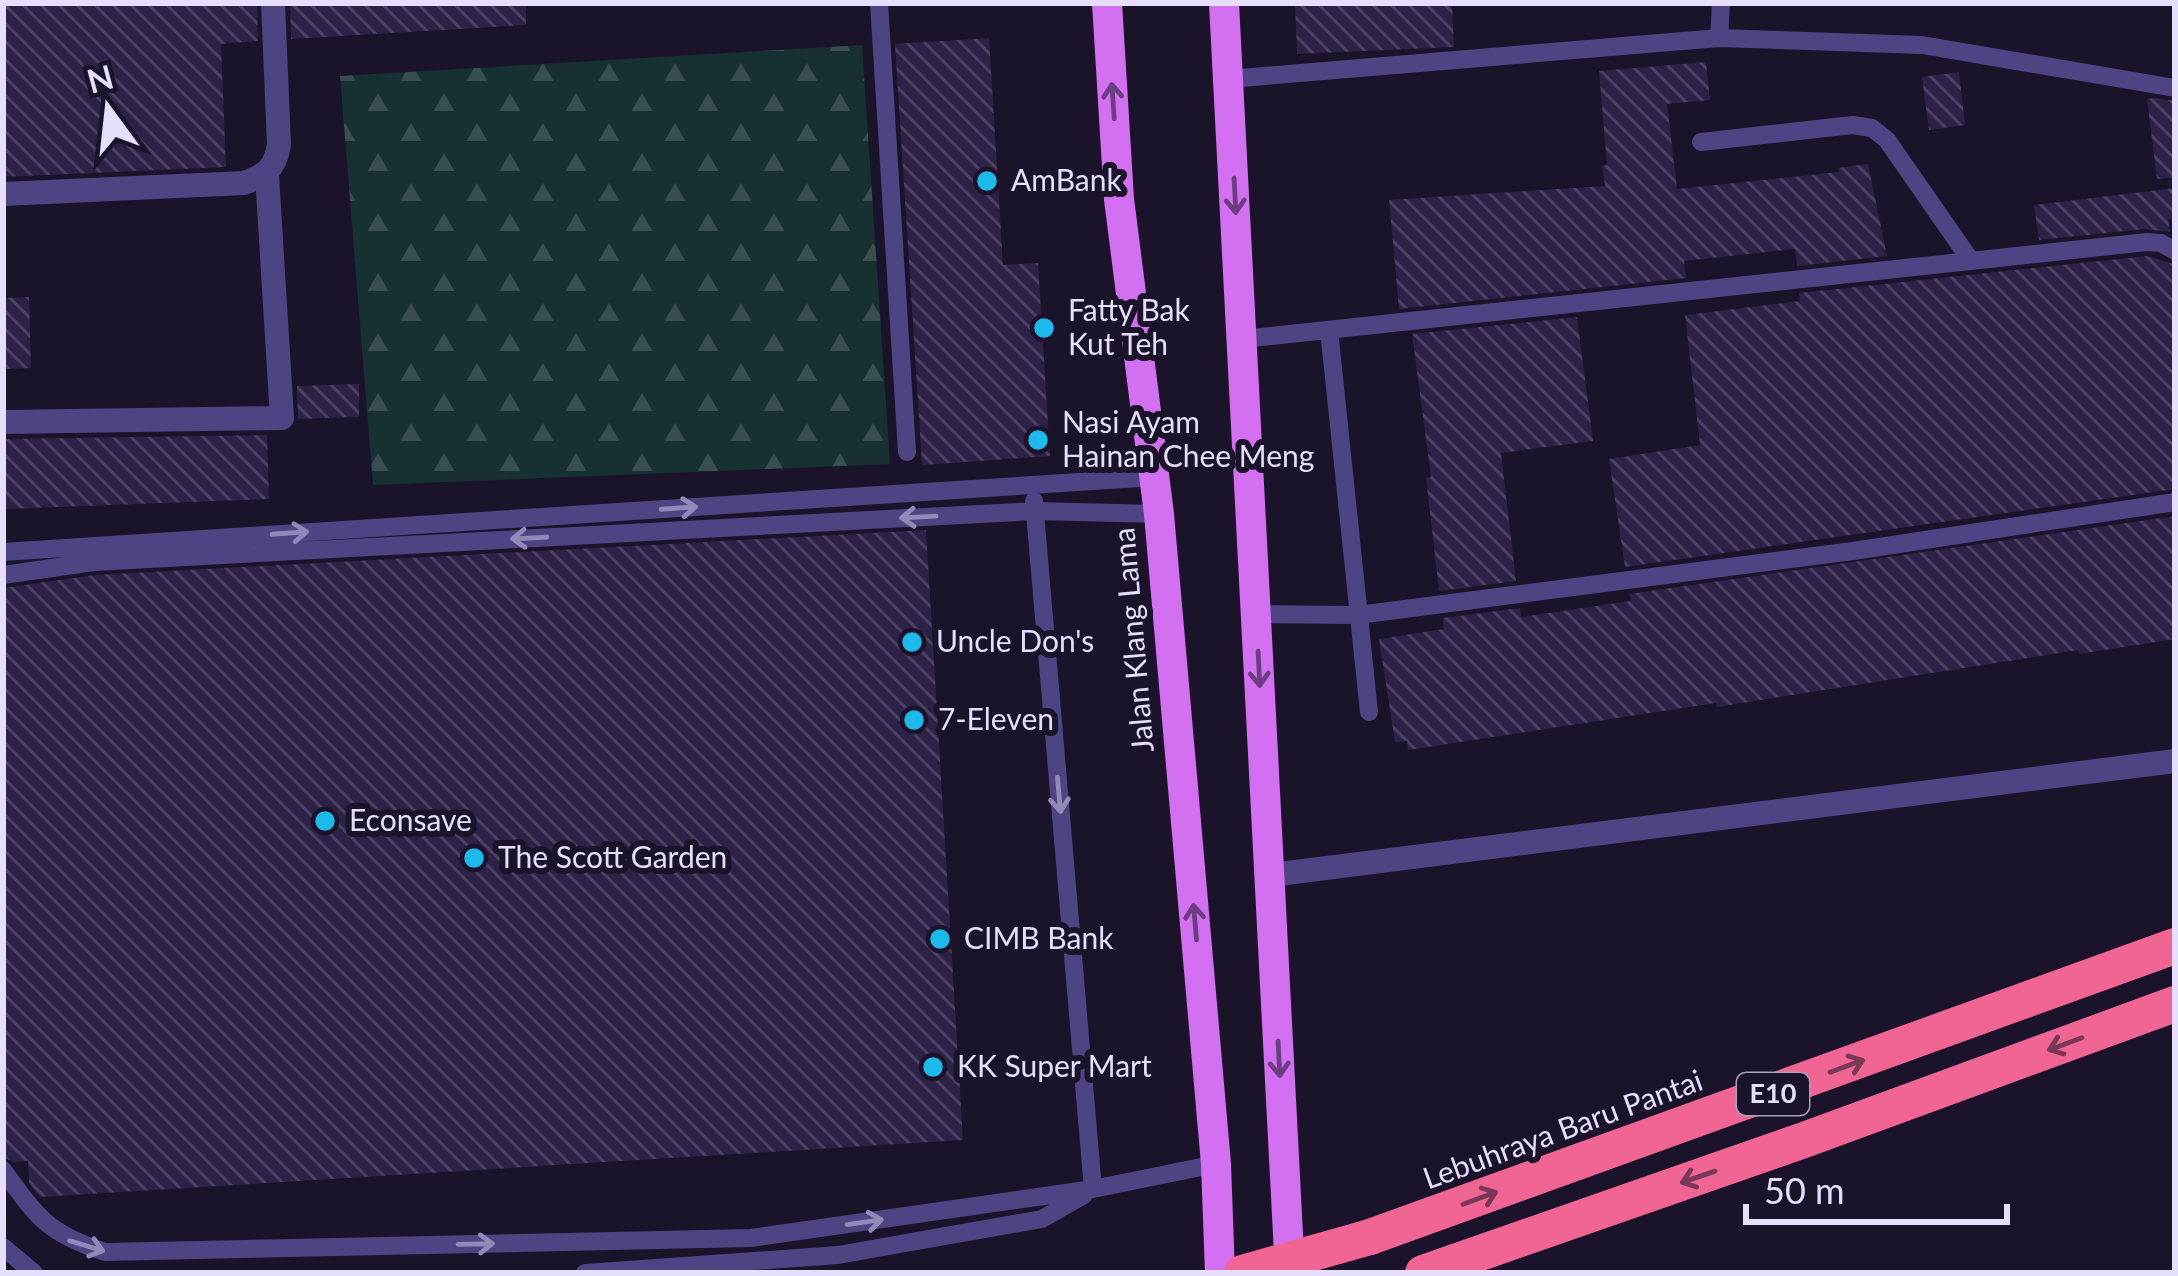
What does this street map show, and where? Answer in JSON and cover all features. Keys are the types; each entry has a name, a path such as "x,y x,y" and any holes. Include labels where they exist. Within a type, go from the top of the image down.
{"highway":[{"name":"Lebuhraya Baru Pantai","path":"1242,1273 1370,1237 2175,946"},
{"name":"E10","path":"1423,1273 2175,1004"}],"main road":[{"name":"Jalan Klang Lama","path":"1107,3 1119,199 1146,430 1156,477 1216,1164 1220,1273"},
{"path":"1224,3 1290,1273"}],"street":[{"path":"3,422 282,418 267,175 279,145 273,3"},
{"path":"3,194 244,183 267,175"},
{"path":"1270,874 2175,761"}],"lane":[{"path":"879,3 907,452"},
{"path":"1719,38 1721,3"},
{"path":"1229,79 1719,38 1922,45 2175,88"},
{"path":"1701,142 1853,125 1873,128 1887,140 1970,261"},
{"path":"1243,339 2147,242 2162,243 2175,251"},
{"path":"1329,330 1369,712"},
{"path":"3,552 1156,477"},
{"path":"1032,485 1093,1190"},
{"path":"1257,614 1358,615 1830,554 2175,502"},
{"path":"3,574 117,560 1035,511 1159,514"},
{"path":"3,1170 39,1219 65,1239 105,1252 751,1238 1093,1190 1216,1164"},
{"path":"585,1273 838,1255 1042,1219 1093,1190"},
{"path":"3,1247 34,1273"}],"green space":[{"path":"862,45 890,464 373,485 340,76"}],"building":[{"path":"3,3 257,3 258,41 221,44 226,167 3,177"},
{"path":"290,3 526,3 526,25 291,39"},
{"path":"1295,3 1452,3 1454,47 1297,54"},
{"path":"989,38 1003,265 1038,263 1050,456 922,465 895,44"},
{"path":"1706,62 1710,100 1667,104 1677,189 1839,172 1838,168 1868,164 1887,256 1797,266 1795,249 1684,261 1686,278 1399,309 1389,200 1605,186 1599,71"},
{"path":"1959,72 1965,125 1929,130 1922,77"},
{"path":"2147,99 2175,101 2175,178 2157,179"},
{"path":"2175,188 2170,232 2146,229 2039,240 2034,205"},
{"path":"2147,256 2173,264 2175,489 1625,567 1609,459 1700,445 1685,315 1800,301 1799,293"},
{"path":"29,297 31,368 3,369 3,298"},
{"path":"1577,317 1593,441 1501,453 1516,581 1439,591 1426,478 1431,477 1412,334"},
{"path":"359,384 359,417 298,419 297,386"},
{"path":"267,435 269,499 6,509 4,439"},
{"path":"2175,516 2175,639 1408,750 1407,741 1395,742 1379,639 1444,629 1443,618 1520,608 1521,617 1631,601 1629,594"},
{"name":"The Scott Garden","path":"926,530 963,1140 40,1197 29,1183 28,1161 3,1157 3,588 95,575"}],"place":[{"name":"AmBank","path":"987,181"},
{"name":"Fatty Bak Kut Teh","path":"1044,328"},
{"name":"Nasi Ayam Hainan Chee Meng","path":"1038,440"},
{"name":"Uncle Don's","path":"912,642"},
{"name":"7-Eleven","path":"914,720"},
{"name":"Econsave","path":"325,821"},
{"name":"The Scott Garden","path":"474,858"},
{"name":"CIMB Bank","path":"940,939"},
{"name":"KK Super Mart","path":"933,1067"}]}
